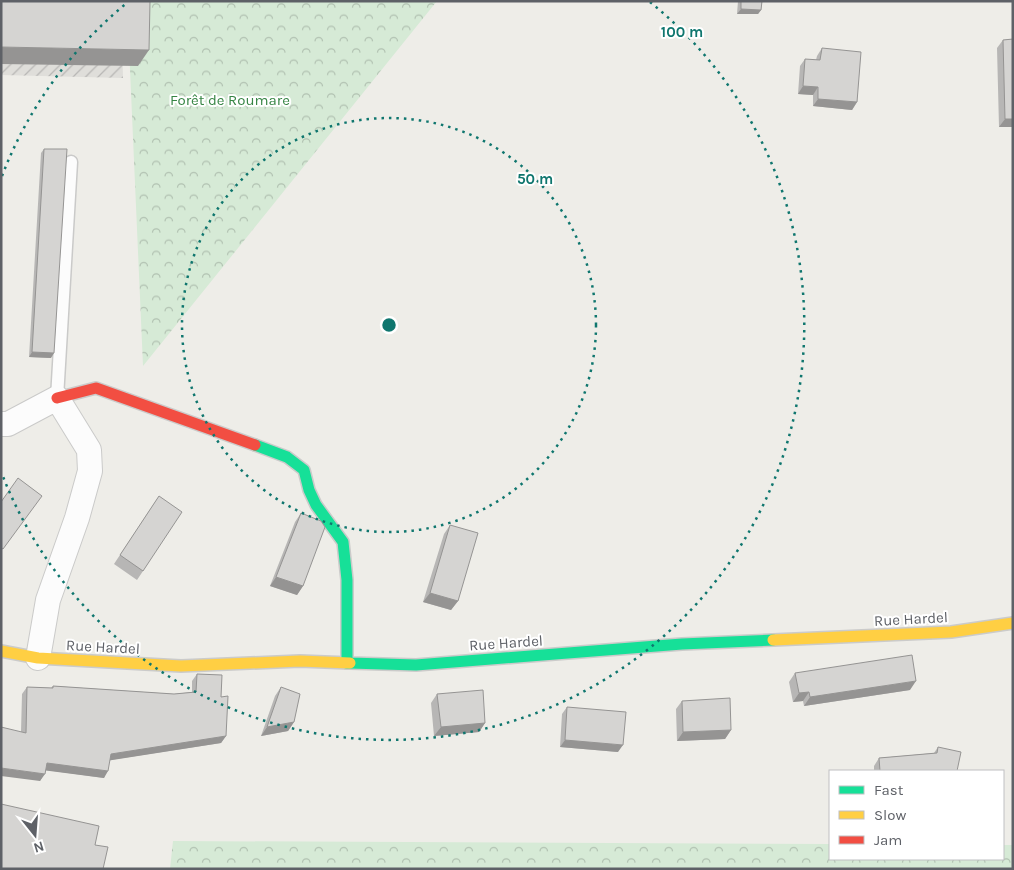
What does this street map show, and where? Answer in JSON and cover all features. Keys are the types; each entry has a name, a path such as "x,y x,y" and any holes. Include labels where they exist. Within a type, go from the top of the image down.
{"street":[{"path":"1,424 8,424 57,398 96,388 287,457 304,470 309,490 316,505 343,542 347,580 347,663"},
{"path":"38,658 48,600 90,472 89,450 57,398"},
{"name":"Rue Hardel","path":"2,652 38,658 181,666 300,661 416,665 682,644 951,632 1013,622"}],"lane":[{"path":"57,398 71,162"}],"shaded area":[{"path":"1,1 121,1 123,78 1,75"}],"green space":[{"name":"Forêt de Roumare","path":"127,1 437,1 143,366"},
{"path":"173,841 829,844 829,860 1004,860 1004,845 1013,845 1013,869 170,869"}],"building":[{"path":"1,1 150,1 149,50 1,47"},
{"path":"741,1 762,1 761,10 741,9"},
{"path":"1013,39 1013,119 1005,119 1003,40"},
{"path":"822,48 861,52 857,102 818,99 818,87 803,86 805,59 820,60"},
{"path":"44,149 67,149 54,353 32,352"},
{"path":"18,478 42,496 3,549 1,548 1,502"},
{"path":"159,496 182,512 143,571 120,555"},
{"path":"301,513 321,521 325,527 303,586 276,577"},
{"path":"450,525 478,533 458,601 430,593"},
{"path":"912,655 916,681 810,697 809,692 799,693 795,673"},
{"path":"197,674 222,675 221,697 228,696 226,736 111,754 108,771 47,763 45,774 1,768 1,727 26,733 27,687 53,688 53,686 174,694 196,692"},
{"path":"281,687 300,694 294,722 267,727"},
{"path":"483,690 485,723 441,727 437,694"},
{"path":"730,698 731,730 683,732 682,701"},
{"path":"567,707 626,712 623,745 565,740"},
{"path":"938,747 961,752 957,770 880,770 879,758 937,753"},
{"path":"1,804 99,826 95,845 108,847 103,869 1,869"}],"traffic: fast":[{"path":"255,445 287,457 304,470 309,490 316,505 343,542 347,580 347,663"},
{"path":"350,663 416,665 682,644 773,640"}],"traffic: slow":[{"path":"773,640 951,632 1013,623"},
{"path":"1,651 38,658 181,666 300,661 350,663"}],"traffic: jam":[{"path":"57,398 96,388 255,445"}]}
